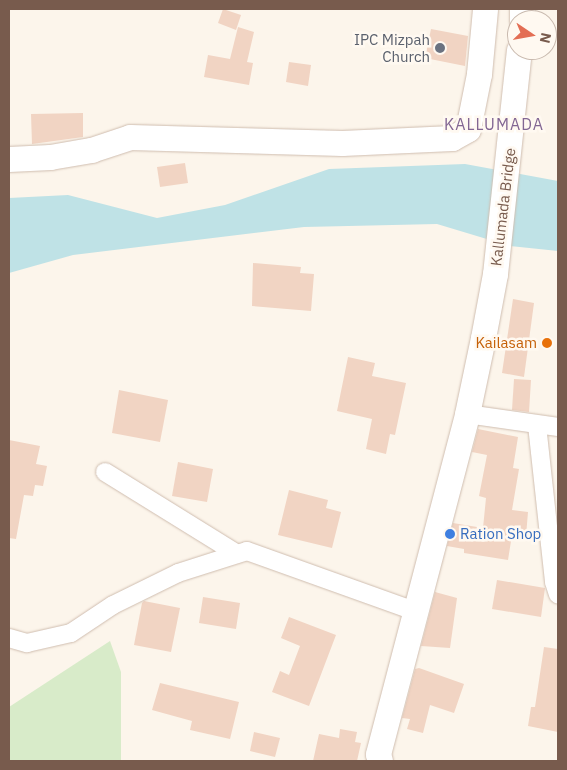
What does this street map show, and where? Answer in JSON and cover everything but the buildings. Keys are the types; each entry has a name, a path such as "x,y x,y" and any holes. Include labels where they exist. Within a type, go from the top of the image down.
{"main road":[{"path":"9,159 50,157 91,150 130,138 342,143 452,138 468,129 479,74 485,9"},
{"name":"Kallumada Bridge","path":"380,761 378,754 467,414 495,274 518,60"}],"street":[{"path":"467,414 558,428"},
{"path":"537,425 554,582 558,594"},
{"path":"105,472 237,554"},
{"path":"9,638 28,643 71,633 113,605 170,577 247,551 415,611"}],"green space":[{"path":"110,641 121,672 121,761 9,761 9,707"}],"water":[{"path":"465,164 558,181 558,251 510,246 437,224 304,227 73,255 9,273 9,198 68,195 157,218 225,205 329,169"}],"place":[{"name":"IPC Mizpah Church","path":"440,48"},
{"name":"Kailasam","path":"547,343"},
{"name":"Ration Shop","path":"450,534"}],"district":[{"name":"KALLUMADA","path":"494,124"}]}
